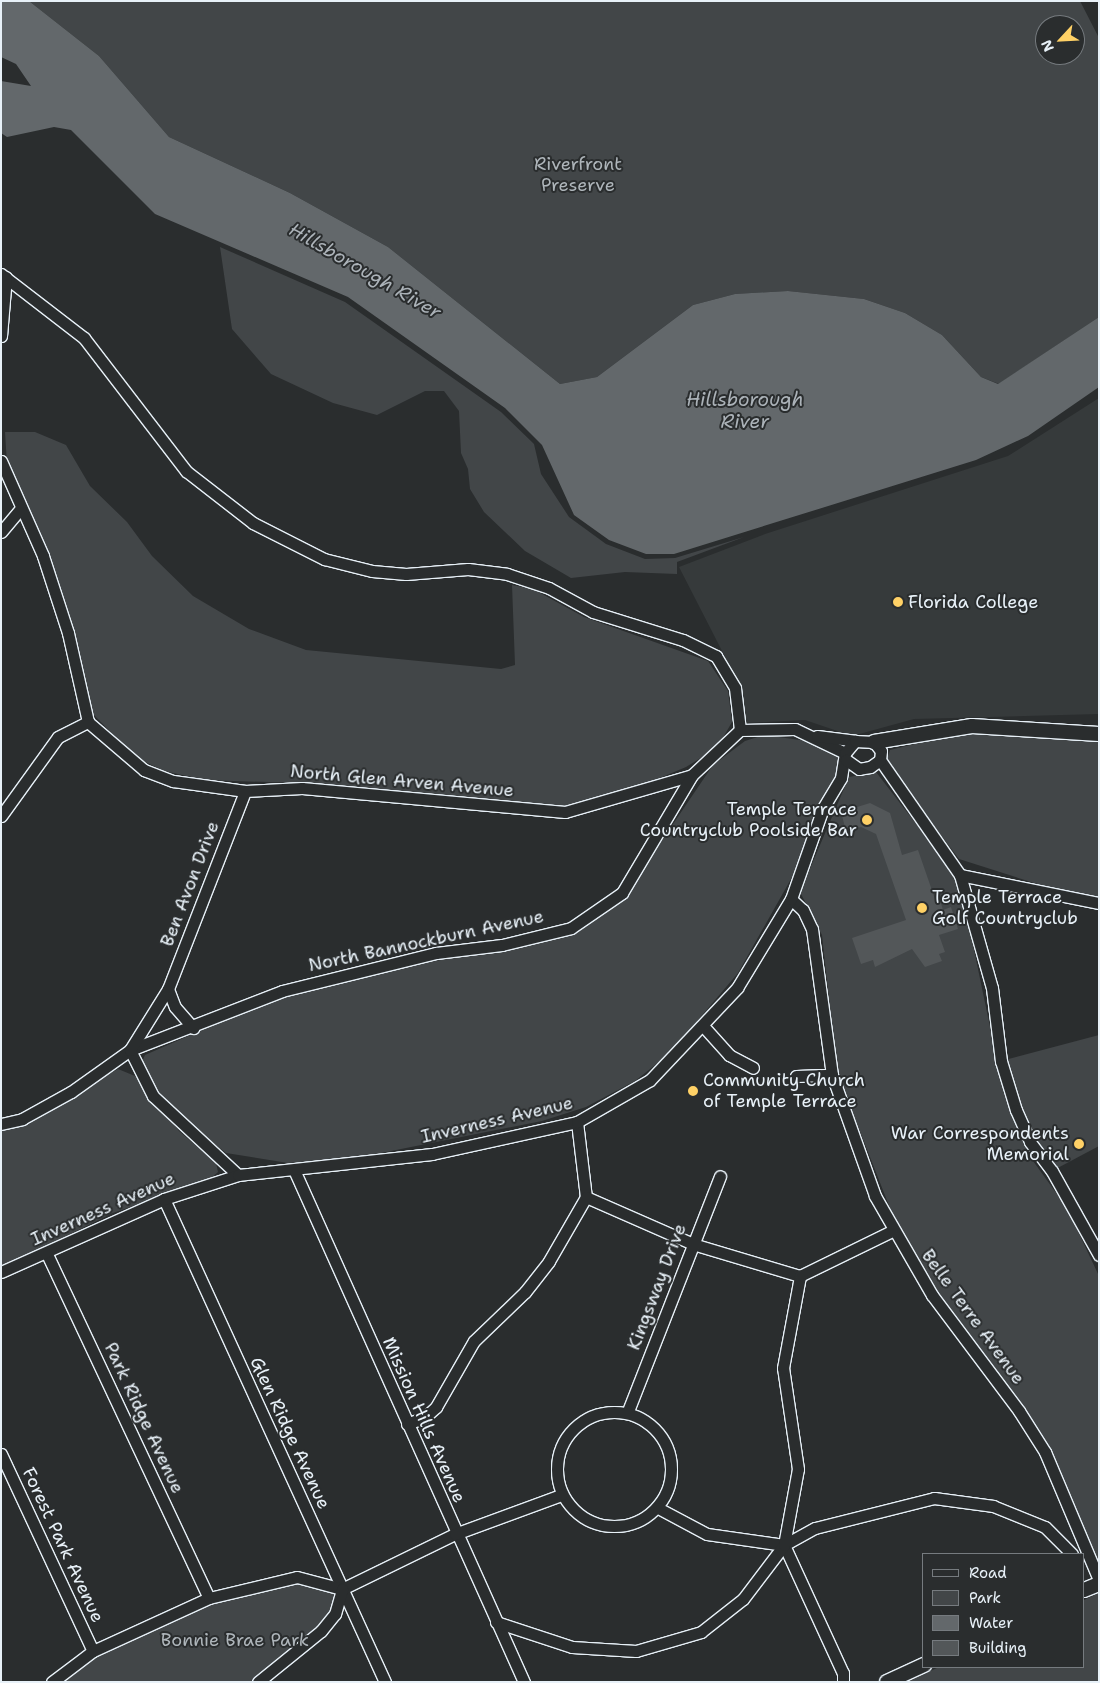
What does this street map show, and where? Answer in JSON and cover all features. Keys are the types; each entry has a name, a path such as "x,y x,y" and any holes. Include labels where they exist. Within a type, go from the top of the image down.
{"street":[{"path":"1,336 4,275"},
{"path":"4,275 84,338 186,471 253,524 324,559 372,571 406,574 468,569 507,574 549,588 593,612 682,640 716,656 735,688 740,730 795,729 813,736 864,768 893,782"},
{"path":"1,462 20,509 44,556 68,633 88,722 58,737 1,816"},
{"path":"1,532 20,509"},
{"name":"North Glen Arven Avenue","path":"88,722 144,770 173,782 245,792 302,788 565,812 692,775 740,730"},
{"path":"879,751 904,738 930,730 972,726 1099,734"},
{"path":"813,736 855,741 879,751 893,782 945,848 960,875 992,988 1001,1061 1016,1110 1030,1142 1052,1171 1099,1255"},
{"path":"845,757 855,741"},
{"name":"Inverness Avenue","path":"841,778 864,768 879,751"},
{"name":"Inverness Avenue","path":"1,1272 47,1254 164,1199 238,1175 295,1172 432,1154 577,1122 650,1080 704,1027 737,988 791,899 823,808 841,778 845,757"},
{"name":"North Bannockburn Avenue","path":"1,1124 22,1119 71,1092 130,1050 193,1028 282,991 335,977 571,928 622,893 692,775"},
{"name":"Ben Avon Drive","path":"130,1050 168,988 245,792"},
{"path":"960,875 1099,903"},
{"name":"Belle Terre Avenue","path":"791,899 803,910 812,930 832,1075 892,1231 932,1295 1019,1411 1044,1452 1099,1582"},
{"path":"168,988 175,1007 193,1028"},
{"path":"704,1027 729,1055 753,1068"},
{"path":"130,1050 153,1096 238,1175"},
{"path":"796,1076 832,1075"},
{"path":"407,1424 425,1417 436,1406 474,1340 549,1262 586,1197 577,1122"},
{"name":"Mission Hills Avenue","path":"295,1172 455,1534 524,1682"},
{"name":"Kingsway Drive","path":"628,1411 720,1176"},
{"path":"586,1197 692,1244 800,1276 892,1231"},
{"name":"Glen Ridge Avenue","path":"164,1199 385,1682"},
{"name":"Park Ridge Avenue","path":"47,1254 209,1598"},
{"path":"800,1276 784,1368 798,1469 784,1545 843,1673 843,1682"},
{"path":"628,1411 666,1440 672,1468 658,1508 621,1527 602,1525 580,1518 561,1494 557,1463 564,1440 582,1424 601,1414 628,1411"},
{"name":"Forest Park Avenue","path":"1,1454 93,1651"},
{"path":"52,1682 93,1651 209,1598 297,1577 342,1589 455,1534 561,1494"},
{"path":"496,1622 572,1647 636,1651 701,1632 743,1599 784,1545 815,1528 934,1498 993,1506 1044,1527 1071,1553"},
{"path":"658,1508 707,1534 784,1545"},
{"path":"1085,1567 1099,1582 1085,1589"},
{"path":"258,1682 321,1631 335,1614 342,1589"},
{"path":"887,1682 922,1665"}],"shaded area":[{"name":"Florida College","path":"1099,398 1099,714 914,719 852,736 805,720 746,723 741,688 679,567 765,534 1008,456"}],"green space":[{"name":"Riverfront Preserve","path":"29,1 1080,1 1099,38 1099,317 999,384 981,377 942,335 905,313 864,299 788,291 735,294 693,305 597,377 560,384 388,247 290,193 169,137 99,56"},
{"path":"220,247 345,302 501,412 534,444 541,474 569,517 606,544 645,559 675,558 744,537 677,562 677,574 625,572 571,578 525,551 484,512 470,489 468,469 461,453 459,411 444,391 425,391 377,415 333,403 271,374 232,329"},
{"path":"5,432 35,432 66,445 90,486 127,522 152,556 193,596 249,629 306,650 501,669 515,665 512,585 533,589 584,617 708,661 728,691 732,722 717,748 686,767 648,783 565,806 298,783 205,780 164,771 135,757 92,713 69,613 7,465"},
{"path":"968,731 1099,739 1099,898 1050,888 959,859 886,763 890,750"},
{"path":"764,735 822,743 836,750 842,761 796,870 738,973 670,1053 635,1081 586,1107 542,1121 361,1157 288,1163 226,1153 176,1114 152,1082 142,1062 145,1055 263,1003 373,973 556,938 591,920 625,895 713,765 745,741"},
{"path":"876,772 951,869 962,892 1004,1094 1028,1154 1067,1208 1099,1276 1099,1561 1040,1433 943,1301 899,1231 837,1073 822,935 800,892 849,777"},
{"path":"1099,1035 1099,1146 1052,1171 1030,1142 1001,1061"},
{"path":"118,1069 135,1076 179,1131 216,1163 218,1172 209,1180 113,1213 1,1268 1,1131"},
{"name":"Bonnie Brae Park","path":"297,1582 332,1589 336,1594 332,1611 319,1627 250,1682 60,1682 95,1656 209,1604"},
{"path":"1099,1593 1099,1682 907,1682 937,1668 1085,1668 1085,1600"}],"water":[{"name":"Hillsborough River","path":"1,1 29,1 99,56 169,137 290,193 388,247 560,384 597,377 693,305 735,294 788,291 864,299 905,313 942,335 981,377 998,384 1099,317 1099,387 1028,436 976,460 674,554 646,554 609,540 574,515 542,445 505,408 348,297 155,214 71,130 54,127 7,137 1,133 1,81 31,86 16,64 1,57"}],"building":[{"name":"Temple Terrace Golf Countryclub","path":"870,803 890,813 902,855 918,850 935,899 939,897 943,910 951,907 958,929 939,935 945,952 939,954 942,961 925,967 912,949 875,967 873,960 861,964 852,938 906,920 876,834 861,827 846,831 841,812"}],"place":[{"name":"Florida College","path":"898,602"},
{"name":"Temple Terrace Countryclub Poolside Bar","path":"867,820"},
{"name":"Temple Terrace Golf Countryclub","path":"922,908"},
{"name":"Community Church of Temple Terrace","path":"693,1091"},
{"name":"War Correspondents Memorial","path":"1079,1144"}]}
